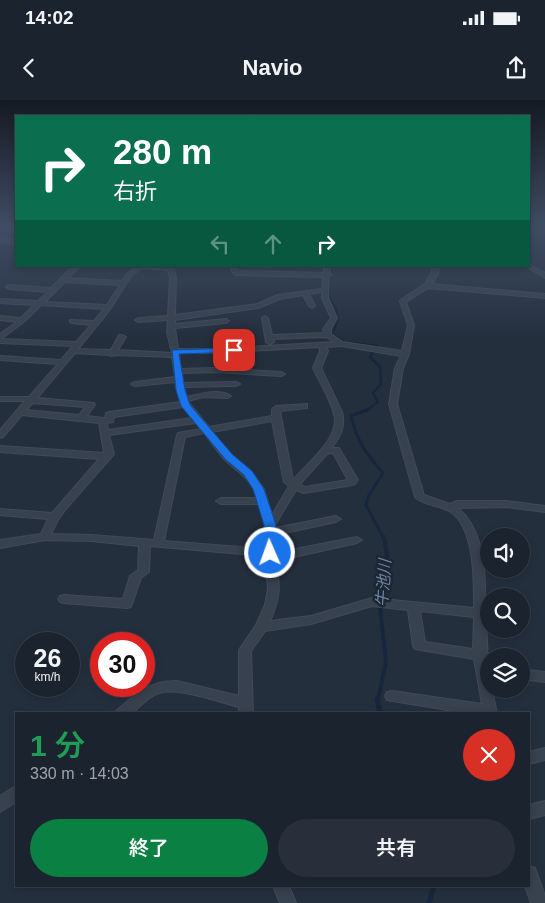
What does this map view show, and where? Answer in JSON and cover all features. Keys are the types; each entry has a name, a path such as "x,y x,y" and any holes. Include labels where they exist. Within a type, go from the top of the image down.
{"street":[{"path":"1,338 40,304 76,267"},
{"path":"1,433 64,362 109,307 124,283 138,267 171,267 173,278 171,322 184,402 228,456 248,473 259,489 269,529 274,589 271,605 261,627 245,650 246,708 178,686 166,686 149,691 124,712"},
{"path":"234,267 236,272 249,269 328,275"},
{"path":"327,267 325,298 334,318 327,329 328,335"},
{"path":"261,627 311,620 372,602 480,612 476,556 469,528 460,514 451,507 427,501 420,497 393,404 399,368 405,354 411,325 403,302 429,286 435,274 436,267"},
{"path":"530,267 545,276"},
{"path":"64,280 124,283"},
{"path":"429,286 545,296"},
{"path":"9,287 53,290"},
{"path":"171,322 213,311 258,306 278,297 326,290"},
{"path":"305,292 312,306"},
{"path":"0,301 109,307"},
{"path":"0,318 23,320"},
{"path":"265,318 272,347"},
{"path":"138,320 171,322 226,321"},
{"path":"72,321 95,323"},
{"path":"44,343 52,334"},
{"path":"269,337 328,335 342,344"},
{"path":"112,354 122,337"},
{"path":"1,338 112,354 215,352 342,344 405,354"},
{"path":"269,529 294,486 324,452 339,430 340,419 334,402 317,368 324,351 322,345"},
{"path":"0,358 64,362"},
{"path":"135,384 179,378 214,370 281,374"},
{"path":"179,378 200,385 206,383 236,384"},
{"path":"19,412 103,422 110,420 108,415 184,402 203,395 227,396"},
{"path":"0,398 91,405 81,418"},
{"path":"304,406 276,409 288,482 304,490 352,482 353,480 336,450 324,452"},
{"path":"158,544 181,435 276,418"},
{"path":"104,433 198,420"},
{"path":"45,537 45,531 55,516 109,454 103,422"},
{"path":"0,449 106,457"},
{"path":"221,502 262,501"},
{"path":"451,507 457,504 506,504 545,509"},
{"path":"0,512 55,516"},
{"path":"269,529 336,519"},
{"path":"0,544 45,537 158,544 270,556 356,540"},
{"path":"64,599 127,604 136,576 143,572 145,543"},
{"path":"414,607 419,646 480,656"},
{"path":"530,676 545,678"},
{"path":"392,696 490,712 488,698"},
{"path":"530,758 545,754"},
{"path":"0,805 15,794"},
{"path":"530,812 545,808"},
{"path":"530,877 538,903"},
{"path":"282,887 288,903"}],"waterway":[{"name":"牛池川","path":"331,267 329,297 336,308"},
{"name":"牛池川","path":"335,307 338,319 332,334 345,342 377,346 370,357 380,367 381,384 373,393 378,402 368,410"},
{"name":"牛池川","path":"368,410 351,416 363,447 383,473 369,495 366,505 384,539"},
{"name":"牛池川","path":"378,700 386,662 380,607 387,556 384,537"},
{"name":"牛池川","path":"377,699 380,712"},
{"name":"牛池川","path":"429,903 434,887"}],"route":[{"path":"234,350 215,352 175,351 180,390 186,406 228,456 248,473 259,489 270,525 270,553"}]}
